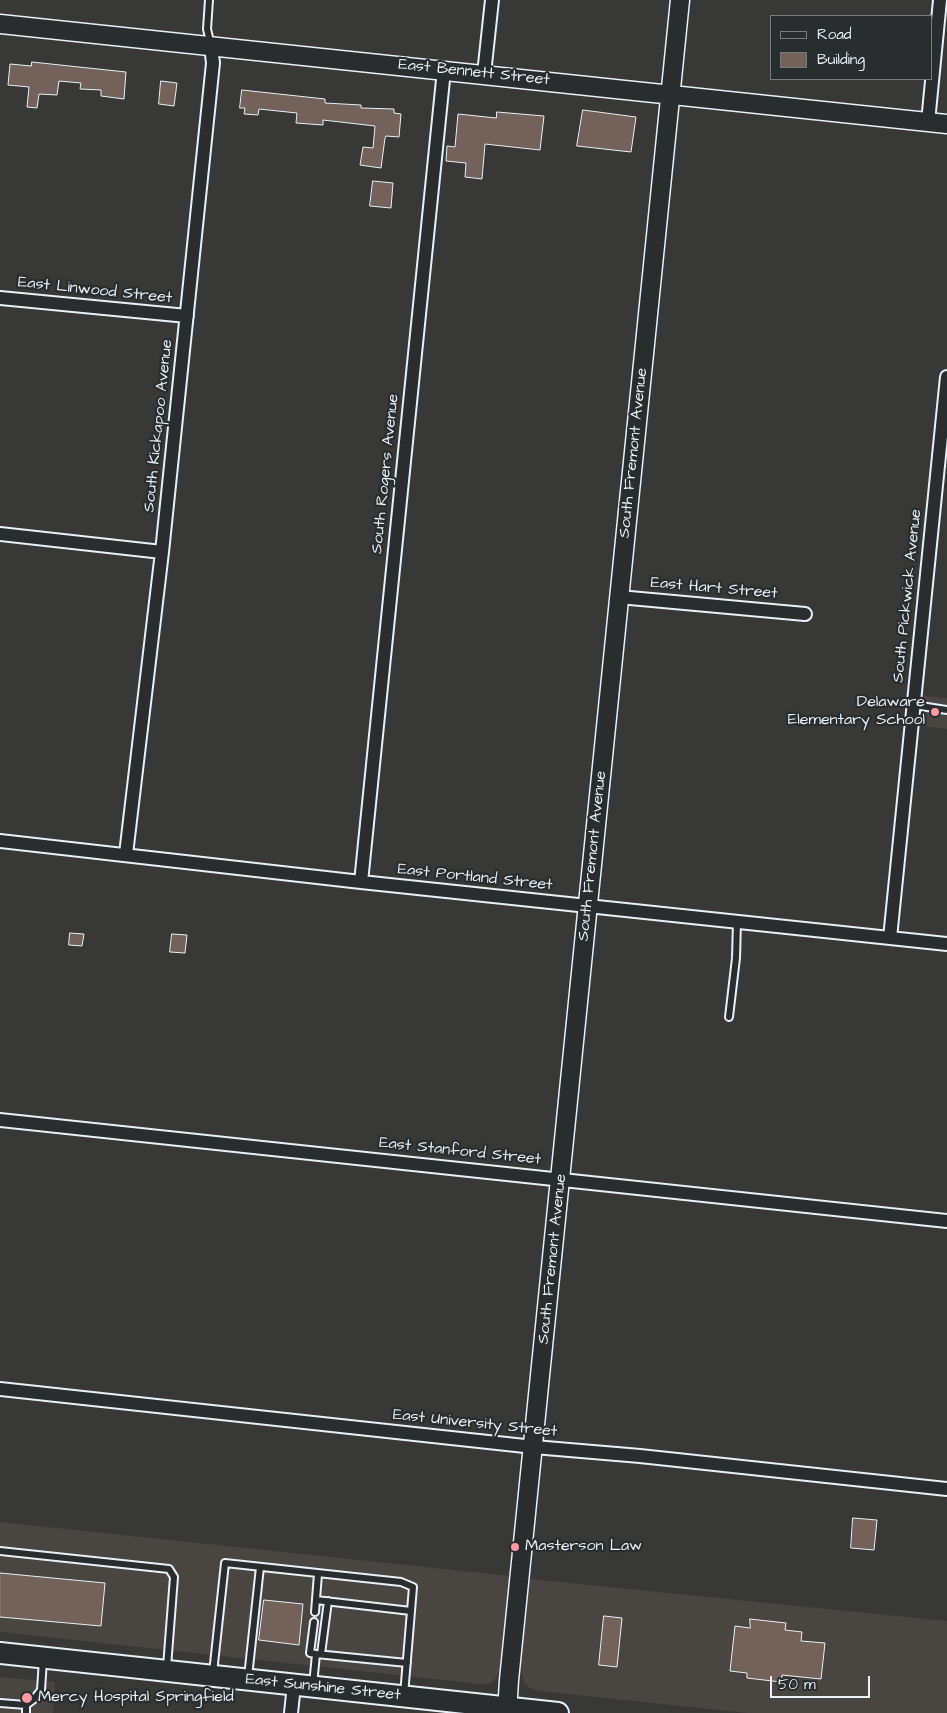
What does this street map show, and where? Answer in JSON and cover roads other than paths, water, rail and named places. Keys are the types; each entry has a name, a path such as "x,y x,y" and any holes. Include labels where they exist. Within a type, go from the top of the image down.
{"main road":[{"name":"East Sunshine Street","path":"0,1653 508,1710 558,1713"}],"street":[{"path":"484,74 492,0"},
{"name":"South Fremont Avenue","path":"508,1710 509,1680 680,0"},
{"path":"928,122 940,0"},
{"name":"East Bennett Street","path":"0,24 947,124"},
{"name":"South Kickapoo Avenue","path":"126,854 162,552 187,316 213,62 211,46"},
{"name":"South Rogers Avenue","path":"361,882 444,70"},
{"name":"East Linwood Street","path":"0,298 187,316"},
{"name":"South Pickwick Avenue","path":"890,938 947,378"},
{"path":"0,534 162,552"},
{"name":"East Hart Street","path":"619,597 806,614"},
{"name":"East Portland Street","path":"0,841 361,882 947,944"},
{"name":"East Stanford Street","path":"0,1120 947,1221"},
{"name":"East University Street","path":"0,1389 534,1447 640,1456 947,1489"},
{"path":"291,1713 303,1686"}],"lane":[{"name":"South Kickapoo Avenue","path":"209,0 207,29 211,46"},
{"path":"914,705 947,710"},
{"path":"729,1018 736,958 737,922"},
{"path":"0,1551 169,1569 174,1577 166,1671"},
{"path":"212,1676 225,1563 401,1582 412,1588 404,1697"},
{"path":"248,1680 260,1567"},
{"path":"315,1612 318,1574"},
{"path":"316,1600 411,1611"},
{"path":"303,1686 319,1654 328,1601"},
{"path":"314,1622 310,1653 407,1664"},
{"path":"0,1703 26,1705 34,1699 41,1690 44,1658"},
{"path":"26,1705 26,1713"}],"place":[{"name":"Delaware Elementary School","path":"935,712"},
{"name":"Masterson Law","path":"515,1547"},
{"name":"Mercy Hospital Springfield","path":"27,1698"}]}
